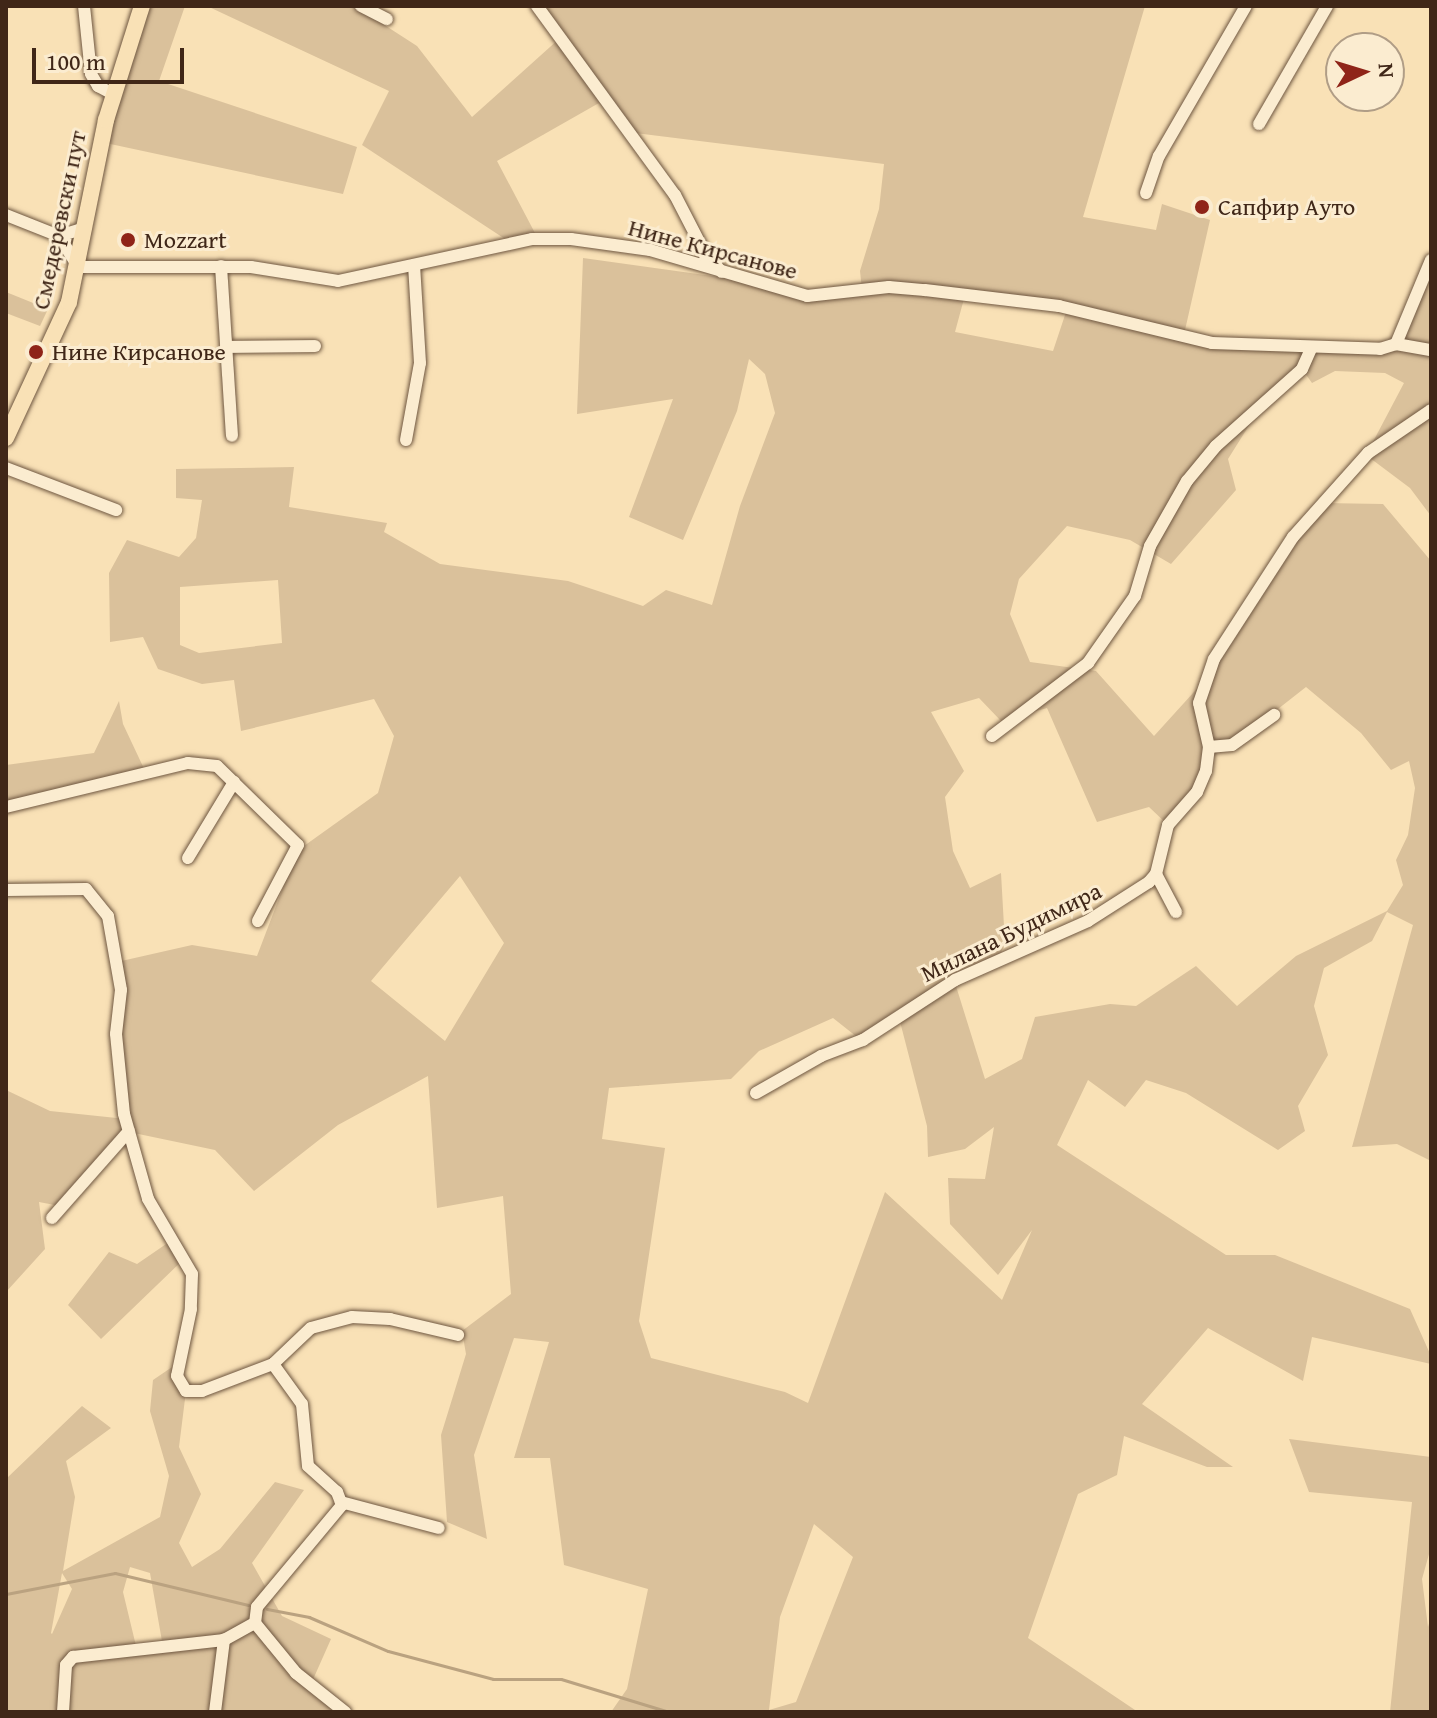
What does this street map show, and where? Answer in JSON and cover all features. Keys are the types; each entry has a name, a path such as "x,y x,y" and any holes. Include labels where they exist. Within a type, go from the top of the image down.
{"main road":[{"name":"Смедеревски пут","path":"6,438 58,333 78,267 113,94 142,6"}],"street":[{"path":"84,6 91,74 98,86 113,94"},
{"path":"361,6 387,19"},
{"path":"537,6 675,195 706,255 728,276"},
{"path":"1146,193 1159,156 1246,6"},
{"path":"1259,124 1327,6"},
{"path":"6,215 59,236 78,267"},
{"path":"59,236 86,228"},
{"name":"Нине Кирсанове","path":"78,267 221,266 338,281 553,237 650,250 728,276 807,296 889,287 1033,302 1192,340 1380,349 1396,344 1431,350"},
{"path":"1396,344 1431,260"},
{"path":"406,440 420,363 414,265"},
{"path":"221,266 232,436"},
{"path":"226,347 315,346"},
{"path":"992,736 1088,663 1135,596 1150,546 1187,481 1216,446 1302,369 1312,347"},
{"path":"1176,912 1156,874 1168,825 1197,792 1209,747 1199,703 1203,682 1293,537 1368,453 1431,410"},
{"path":"6,468 116,510"},
{"path":"1209,747 1232,745 1274,715"},
{"path":"6,807 197,762 217,766 298,845 258,921"},
{"path":"188,858 234,782"},
{"name":"Милана Будимира","path":"756,1093 821,1056 863,1040 955,980 1088,921 1156,874"},
{"path":"6,890 79,887 93,892 103,906 121,990 117,1057 129,1131 152,1207 192,1274 191,1309 178,1363 180,1386 202,1391 273,1364 311,1328 352,1317 390,1319 458,1335"},
{"path":"52,1218 129,1131"},
{"path":"273,1364 304,1411 310,1471 341,1502 439,1528"},
{"path":"341,1502 339,1513 257,1607 255,1623 296,1673 345,1712"},
{"path":"63,1712 66,1665 73,1657 224,1640 255,1623"},
{"path":"215,1712 224,1640"}],"shaded area":[{"path":"142,6 185,6 159,81 357,147 343,194 101,142"},
{"path":"207,6 361,6 387,19 386,26 417,46 472,117 560,38 537,6 1145,6 1083,217 1156,230 1162,204 1210,220 1183,339 1396,344 1431,261 1431,516 1410,488 1366,455 1404,383 1385,373 1335,371 1312,383 1302,369 1265,400 1228,459 1236,490 1171,564 1130,540 1067,526 1019,579 1010,614 1030,662 1096,671 1154,736 1203,682 1323,503 1383,504 1431,561 1431,1161 1397,1144 1352,1147 1413,925 1387,912 1372,941 1324,968 1314,1006 1328,1055 1298,1106 1305,1131 1278,1150 1186,1093 1146,1080 1125,1107 1088,1080 1057,1145 1226,1255 1275,1255 1410,1309 1431,1356 1431,1364 1312,1337 1303,1381 1208,1328 1142,1404 1233,1467 1207,1467 1124,1436 1117,1475 1078,1494 1028,1638 1138,1712 611,1712 627,1689 648,1589 564,1565 550,1458 514,1458 549,1342 514,1338 474,1455 487,1539 447,1522 441,1435 466,1354 462,1331 511,1294 503,1196 437,1208 428,1076 338,1125 254,1191 215,1150 129,1132 60,1206 39,1202 45,1249 6,1292 6,1090 50,1111 126,1119 117,962 192,945 257,956 297,851 378,793 394,736 374,699 241,731 234,680 202,684 158,669 143,637 110,642 109,573 127,540 179,557 196,538 202,500 176,498 176,469 294,467 289,507 387,523 384,532 440,564 568,581 643,606 666,590 712,605 740,506 775,413 765,374 749,359 737,411 683,540 629,517 673,399 577,414 583,258 776,285 807,296 862,290 860,271 879,209 884,164 635,133 599,103 497,161 536,235 511,243 362,145 389,91","holes":["965,295 1067,309 1053,351 955,332","278,580 282,643 199,653 180,645 180,587","1306,687 1361,733 1391,770 1409,761 1415,788 1408,835 1396,860 1403,885 1387,911 1296,956 1237,1006 1196,966 1136,1006 1110,1004 1035,1017 1022,1059 985,1079 956,986 998,959 1005,944 1001,873 970,888 953,851 945,797 964,771 931,712 979,698 1001,721 1047,708 1097,822 1149,807 1168,825 1206,771 1210,747 1232,745","460,876 504,943 445,1041 371,981","897,1010 927,1126 928,1157 965,1149 994,1127 985,1179 948,1178 950,1224 998,1275 1032,1230 1002,1300 885,1192 808,1403 785,1392 651,1358 639,1321 665,1148 602,1139 609,1088 731,1079 759,1051 833,1018 857,1037","814,1524 853,1557 796,1702 769,1710 780,1617"]},
{"path":"6,292 48,309 40,326 6,313"},
{"path":"119,701 123,724 147,775 6,807 6,765 94,753"},
{"path":"172,1240 184,1259 101,1339 68,1305 109,1252 137,1264"},
{"path":"178,1363 186,1391 179,1447 201,1494 179,1543 192,1567 220,1549 275,1482 304,1490 252,1563 282,1616 331,1639 311,1684 346,1712 6,1712 7,1478 82,1406 111,1428 66,1461 75,1497 63,1571 160,1517 169,1476 150,1411 153,1380","holes":["130,1567 150,1573 163,1647 137,1650 123,1592","62,1573 72,1589 52,1634 51,1633"]},
{"path":"1289,1439 1431,1457 1431,1547 1422,1579 1428,1627 1431,1616 1431,1712 1390,1712 1412,1502 1309,1492"}],"waterway":[{"path":"6,1594 115,1573 248,1605"},
{"path":"267,1609 309,1617 388,1651 493,1679 561,1679 669,1712"}],"place":[{"name":"Сапфир Ауто","path":"1202,207"},
{"name":"Mozzart","path":"128,240"},
{"name":"Нине Кирсанове","path":"36,352"}]}
